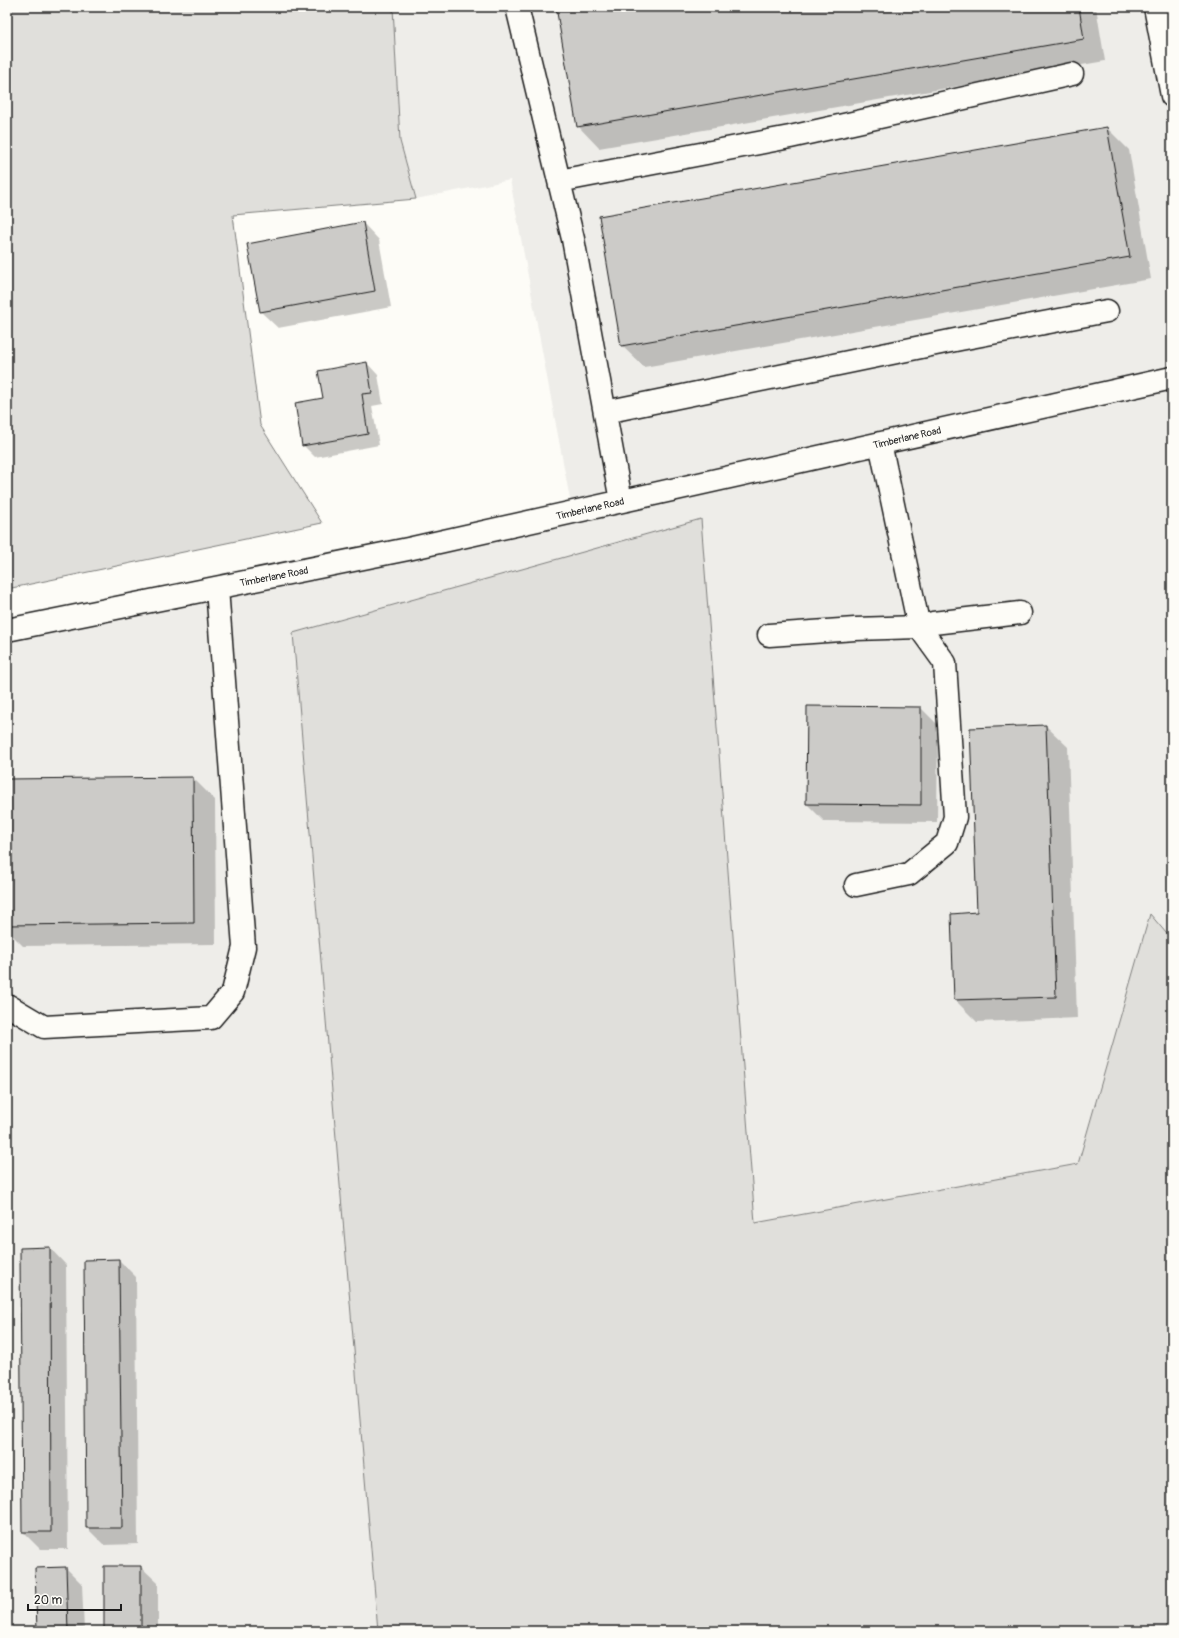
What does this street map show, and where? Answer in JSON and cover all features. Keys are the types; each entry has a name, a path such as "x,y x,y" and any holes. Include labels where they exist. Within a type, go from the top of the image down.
{"street":[{"path":"517,7 573,239 621,501"},
{"path":"1154,7 1172,96"},
{"path":"559,181 790,136 1072,74"},
{"path":"605,412 960,339 1107,311"},
{"name":"Timberlane Road","path":"7,630 408,549 1172,378"},
{"path":"856,885 909,874 947,843 955,817 945,663 919,627 880,443"},
{"path":"7,1005 44,1027 211,1018 233,992 244,946 217,588"},
{"path":"770,635 855,629 919,627 933,623 1020,613"}],"shaded area":[{"path":"7,7 393,7 400,141 416,199 233,215 260,425 322,523 7,589"},
{"path":"393,7 1172,7 1172,940 1150,915 1078,1164 755,1224 701,519 293,633 378,1631 7,1631 7,625 572,510 510,180 416,199 400,141"},
{"path":"701,519 755,1223 1078,1164 1150,914 1172,940 1172,1631 378,1631 293,633"}],"building":[{"path":"556,7 1079,7 1084,39 577,127"},
{"path":"1107,127 1130,257 621,346 599,216"},
{"path":"363,222 375,291 260,312 247,244"},
{"path":"367,362 372,393 362,394 368,434 302,446 295,403 323,398 318,371"},
{"path":"807,706 921,707 921,805 806,804"},
{"path":"1046,725 1056,997 954,1000 951,914 977,912 970,728"},
{"path":"193,777 194,923 7,925 7,779"},
{"path":"50,1247 51,1532 22,1532 20,1248"},
{"path":"119,1259 122,1528 86,1528 84,1260"},
{"path":"104,1566 141,1566 141,1631 104,1631"},
{"path":"66,1567 68,1631 37,1631 35,1568"}]}
